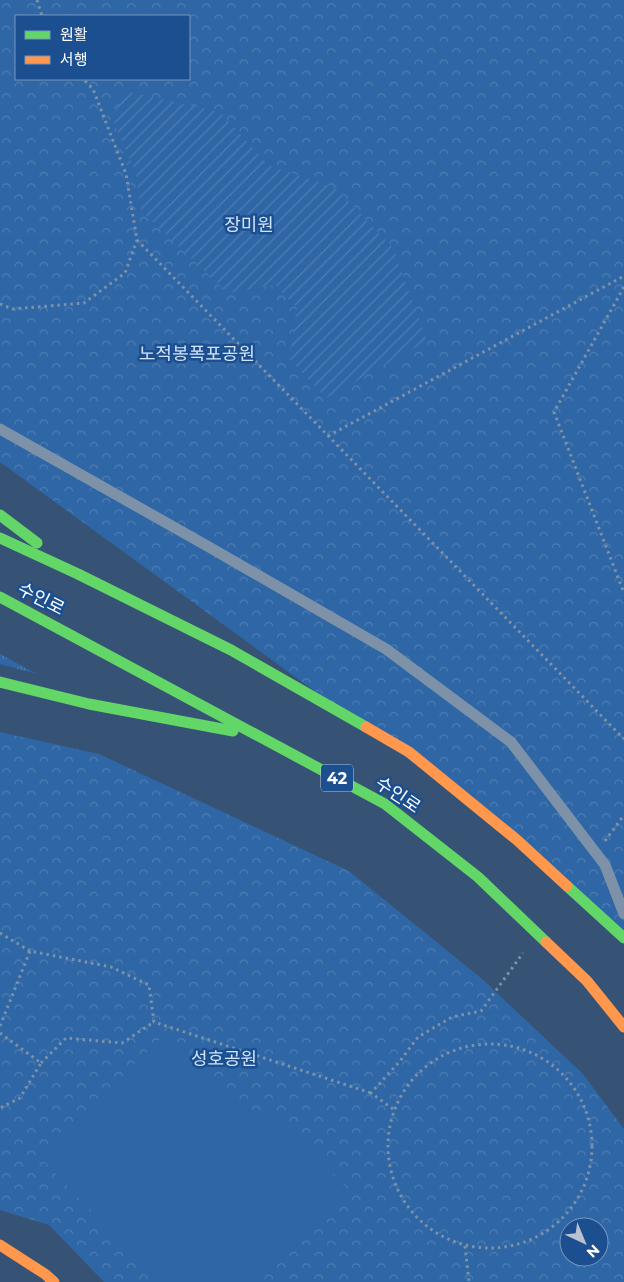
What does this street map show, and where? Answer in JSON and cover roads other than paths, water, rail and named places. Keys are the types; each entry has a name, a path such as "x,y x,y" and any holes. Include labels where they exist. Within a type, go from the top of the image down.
{"main road":[{"path":"0,515 78,574"},
{"name":"수인로","path":"0,538 78,574 231,650 409,752 517,840 624,938"},
{"name":"수인로","path":"0,597 385,804 478,877 587,980 624,1027"},
{"path":"0,682 89,704 260,736"},
{"path":"0,1245 45,1274 54,1282"}],"lane":[{"path":"0,429 386,649 511,742 605,865 624,914"}],"park label":[{"name":"장미원","path":"249,225"},
{"name":"노적봉폭포공원","path":"197,354"},
{"name":"성호공원","path":"224,1059"}]}
